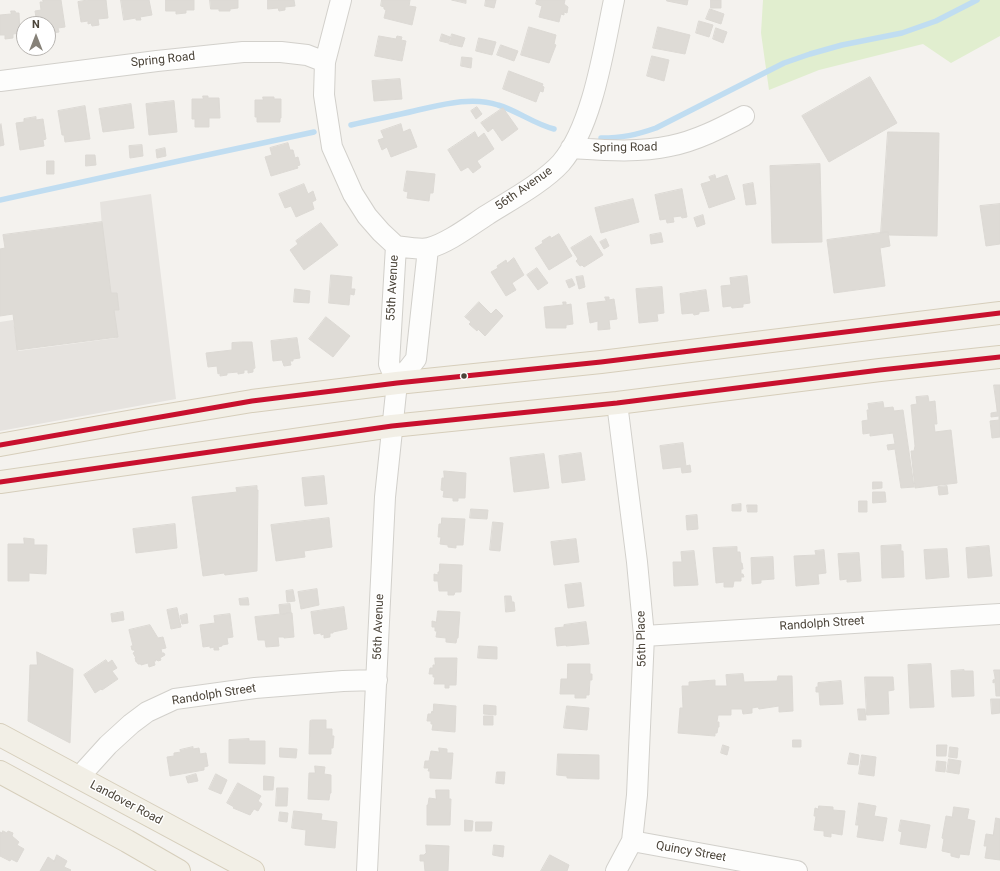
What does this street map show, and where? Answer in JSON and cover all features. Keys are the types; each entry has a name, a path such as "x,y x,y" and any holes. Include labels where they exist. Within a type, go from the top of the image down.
{"main road":[{"path":"0,445 214,407 397,383 601,362 1000,313"},
{"path":"0,482 392,426 617,403 880,370 1000,357"},
{"name":"Landover Road","path":"0,735 253,871"},
{"path":"0,772 179,871"}],"street":[{"name":"55th Avenue","path":"341,0 325,62 324,95 332,147 356,200 367,216 396,246 389,364 397,383"},
{"name":"56th Avenue","path":"428,249 447,240 524,191 548,174 560,163 571,148 586,117 601,62 614,0"},
{"name":"Spring Road","path":"0,80 243,52 281,52 307,55 325,62"},
{"name":"Spring Road","path":"571,148 646,150 670,146 693,139 744,116"},
{"path":"396,246 428,249 416,359 397,383"},
{"name":"56th Avenue","path":"367,871 385,497 397,383"},
{"name":"56th Place","path":"616,871 632,841 637,795 644,636 637,562 617,403"},
{"name":"Randolph Street","path":"644,636 1000,614"},
{"name":"Randolph Street","path":"79,777 108,745 131,724 147,712 175,699 255,688 343,681 377,680"},
{"name":"Quincy Street","path":"632,841 797,871"}],"green space":[{"path":"763,0 1000,0 1000,36 951,63 923,44 819,70 769,90 761,33"}],"shaded area":[{"path":"151,194 176,399 0,431 0,322 13,320 18,351 116,338 100,202"}],"building":[{"path":"43,0 61,0 65,27 58,28 59,32 56,33 56,16 36,16 35,11 41,10 40,2 43,2"},
{"path":"88,0 106,0 108,18 98,19 99,25 92,26 91,23 88,24 88,21 81,22 78,2"},
{"path":"121,0 149,0 152,15 140,17 141,20 136,20 136,18 124,20"},
{"path":"166,0 194,0 194,10 186,10 186,13 176,14 176,11 166,11"},
{"path":"210,0 238,0 238,8 230,9 230,11 211,9"},
{"path":"268,0 294,0 295,6 285,7 285,10 279,11 278,8 268,9"},
{"path":"382,0 410,0 409,6 416,7 412,25 384,18 386,10 381,6"},
{"path":"452,0 466,0 466,3"},
{"path":"486,0 496,0 494,8 485,6"},
{"path":"537,0 565,0 564,4 568,7 567,13 564,12 564,15 561,14 559,22 539,17 542,6 536,4"},
{"path":"667,0 688,0 687,5"},
{"path":"711,0 721,0 721,8 711,8"},
{"path":"710,9 724,14 721,24 706,19"},
{"path":"11,11 19,13 19,16 16,16 16,34 13,34 13,38 5,39 5,35 0,35 0,15 11,14"},
{"path":"699,21 713,25 709,37 696,33"},
{"path":"529,27 556,35 554,44 556,45 549,63 521,55"},
{"path":"658,27 690,35 685,54 653,48"},
{"path":"716,28 727,32 723,43 713,39"},
{"path":"442,34 450,37 448,43 440,41"},
{"path":"452,34 465,38 462,47 449,44"},
{"path":"379,36 396,39 397,36 402,37 401,40 406,41 402,61 375,56"},
{"path":"479,38 496,42 492,55 476,51"},
{"path":"501,45 518,51 514,61 497,55"},
{"path":"652,56 669,60 664,81 647,76"},
{"path":"462,57 472,58 471,68 461,66"},
{"path":"509,71 543,84 543,92 540,91 536,102 503,89"},
{"path":"870,77 897,123 829,162 802,116"},
{"path":"400,79 402,99 374,101 372,81"},
{"path":"203,96 208,96 208,98 219,98 220,118 209,118 209,127 195,127 195,119 192,119 192,99 203,99"},
{"path":"263,97 274,97 274,99 281,99 280,122 257,122 257,117 255,117 255,100 263,100"},
{"path":"174,101 177,132 149,135 146,104"},
{"path":"131,104 134,128 103,132 99,109"},
{"path":"85,106 90,139 65,142 64,135 62,135 58,111"},
{"path":"477,107 482,114 476,119 471,111"},
{"path":"503,108 518,129 502,141 493,128 488,132 481,123"},
{"path":"36,117 36,120 43,119 46,139 43,140 44,146 20,150 16,123 24,122 24,119"},
{"path":"1,124 4,145 0,146 0,125"},
{"path":"401,124 403,132 410,129 417,147 391,157 387,147 382,150 378,140 384,138 381,131"},
{"path":"475,132 478,138 484,133 494,149 477,161 481,167 473,173 468,167 461,171 448,150"},
{"path":"888,132 939,133 937,236 889,235 888,232 881,233"},
{"path":"288,143 290,150 293,150 295,158 298,157 300,165 297,166 298,168 271,176 265,157 272,155 270,148"},
{"path":"142,145 143,156 130,158 129,146"},
{"path":"165,148 166,156 157,158 156,150"},
{"path":"86,155 95,155 96,165 86,166"},
{"path":"47,161 54,161 54,174 47,174"},
{"path":"820,164 822,242 772,243 770,166"},
{"path":"407,171 435,174 433,193 430,193 429,201 407,198 408,192 404,191"},
{"path":"715,175 716,179 727,175 735,199 709,208 701,184 711,181 709,177"},
{"path":"753,183 756,204 746,205 743,185"},
{"path":"304,184 308,194 313,191 316,200 312,202 314,209 296,217 291,206 285,208 279,194"},
{"path":"682,189 687,217 673,217 674,222 667,223 666,219 660,220 655,195"},
{"path":"633,199 639,222 601,233 595,208"},
{"path":"1000,204 1000,244 986,246 980,206"},
{"path":"703,215 705,224 697,227 694,218"},
{"path":"102,222 111,293 117,293 119,310 114,310 118,337 17,350 13,314 0,316 0,249 5,248 3,235"},
{"path":"321,223 338,245 304,270 290,250 298,244 296,241"},
{"path":"888,232 890,246 880,248 885,286 834,293 827,240"},
{"path":"661,233 663,242 651,244 650,235"},
{"path":"559,234 572,256 549,270 535,248 550,236 551,238"},
{"path":"591,236 603,255 584,267 582,265 580,266 576,261 578,259 571,248"},
{"path":"606,239 609,246 604,249 600,242"},
{"path":"514,258 524,275 512,283 516,290 506,296 491,272 498,268 497,266 506,260 507,263"},
{"path":"537,268 548,283 538,290 527,275"},
{"path":"331,275 352,277 351,289 355,289 354,295 350,294 349,305 329,303"},
{"path":"583,276 585,287 579,289 576,277"},
{"path":"747,276 750,303 743,304 743,307 723,307 721,286 731,285 730,278"},
{"path":"572,279 575,285 569,288 566,281"},
{"path":"662,287 664,313 657,314 658,321 639,323 636,289"},
{"path":"295,289 310,291 309,303 294,302"},
{"path":"706,290 709,311 699,312 699,314 694,315 693,313 682,314 680,294"},
{"path":"605,297 609,297 609,300 614,299 617,319 609,320 610,329 598,330 598,321 590,323 587,303 606,301"},
{"path":"479,302 491,314 496,309 503,316 485,336 478,329 477,331 469,324 471,322 465,317"},
{"path":"563,302 566,302 566,305 571,304 573,324 566,325 566,328 546,328 544,307 563,305"},
{"path":"326,317 350,336 333,357 309,339"},
{"path":"297,338 300,358 290,361 291,365 284,366 282,360 273,361 271,341"},
{"path":"252,342 255,368 253,369 253,372 248,373 248,370 244,370 244,373 227,373 227,375 220,376 220,373 218,374 217,366 208,367 206,353 232,350 232,343"},
{"path":"994,385 1000,385 1000,437 992,438 990,421 999,420 999,416 991,417 991,413 997,412"},
{"path":"928,396 929,402 935,401 937,424 934,424 935,432 951,430 957,483 915,488 911,451 914,451 915,446 911,405 917,404 916,397"},
{"path":"883,402 884,408 893,407 894,411 903,410 914,487 901,488 895,449 888,450 887,445 895,444 893,433 870,436 870,433 863,434 862,421 868,420 868,404"},
{"path":"683,443 686,466 690,465 691,472 682,473 681,467 663,469 660,446"},
{"path":"581,453 585,480 562,483 559,456"},
{"path":"544,454 549,488 514,492 510,458"},
{"path":"444,471 466,473 465,498 458,498 458,501 453,501 453,498 443,497 444,491 441,490"},
{"path":"324,476 327,504 305,506 302,478"},
{"path":"873,482 882,482 882,488 873,489"},
{"path":"257,486 257,571 203,576 192,497 237,492 236,488"},
{"path":"947,486 948,494 939,495 938,487"},
{"path":"873,492 885,492 886,502 873,503"},
{"path":"859,501 867,501 867,512 859,512"},
{"path":"741,504 741,511 732,511 732,505"},
{"path":"747,505 757,505 757,512 748,512"},
{"path":"471,509 488,510 487,519 470,518"},
{"path":"697,515 698,529 687,530 686,516"},
{"path":"329,518 332,547 304,551 305,557 276,561 271,525"},
{"path":"442,518 465,519 463,545 456,545 456,548 440,544 441,537 438,537 439,524 441,524"},
{"path":"493,522 503,523 500,551 490,550"},
{"path":"175,524 177,548 136,553 133,529"},
{"path":"24,538 34,539 34,545 47,545 46,574 29,573 29,581 8,581 8,544 24,544"},
{"path":"576,539 579,562 554,565 551,542"},
{"path":"901,545 901,551 903,551 904,577 882,578 881,546"},
{"path":"989,546 992,576 968,578 966,548"},
{"path":"737,547 737,552 740,552 743,569 741,569 741,574 743,574 744,577 741,577 741,581 734,581 733,587 724,587 724,582 716,583 713,548"},
{"path":"947,549 949,577 926,579 924,550"},
{"path":"824,550 826,573 818,574 819,584 796,586 794,556 816,555 815,551"},
{"path":"694,551 698,585 674,586 673,562 682,562 681,552"},
{"path":"859,553 861,581 847,582 847,579 840,580 838,554"},
{"path":"773,557 774,579 761,580 761,583 752,584 751,558"},
{"path":"440,564 462,565 461,592 455,592 454,595 448,595 448,591 439,591 438,581 434,581 434,574 438,575"},
{"path":"581,583 584,606 568,608 565,585"},
{"path":"317,589 319,605 301,609 298,592"},
{"path":"293,590 295,601 287,602 286,591"},
{"path":"505,596 511,596 512,602 514,602 515,611 506,612"},
{"path":"248,598 249,605 240,605 239,599"},
{"path":"290,604 291,613 280,614 279,605"},
{"path":"344,607 347,629 330,633 330,637 324,638 324,634 314,634 311,612"},
{"path":"177,608 181,627 171,629 167,610"},
{"path":"438,611 460,612 458,638 456,643 446,642 446,638 436,637 437,631 435,631 435,627 432,627 432,621 436,622"},
{"path":"123,612 124,620 112,622 111,614"},
{"path":"292,613 294,637 278,637 279,646 266,647 265,640 258,640 255,617"},
{"path":"187,614 188,623 182,624 180,616"},
{"path":"230,614 233,637 227,638 228,644 218,647 219,650 214,650 214,647 210,648 210,646 203,647 200,625 215,623 214,616"},
{"path":"586,622 589,644 557,646 555,628 564,627 564,625"},
{"path":"150,625 158,638 163,637 166,648 161,649 162,653 165,655 160,658 161,660 158,661 156,659 156,661 154,661 155,665 149,667 148,663 141,665 136,662 136,658 133,653 135,652 132,650 131,646 133,646 129,630"},
{"path":"479,646 497,647 497,659 478,658"},
{"path":"37,652 73,669 70,743 28,721 30,665 37,665"},
{"path":"435,658 457,658 456,685 449,685 449,688 445,688 445,684 434,684 435,677 433,677 433,674 429,674 430,668 433,668 433,665 435,665"},
{"path":"106,660 108,663 112,660 117,668 112,671 118,679 95,693 84,675"},
{"path":"568,664 590,664 590,674 592,674 592,680 590,680 589,695 586,695 586,698 575,698 575,694 560,694 561,679 567,679"},
{"path":"931,664 934,707 910,708 908,665"},
{"path":"994,670 1000,670 1000,696 996,696 995,682 993,683 993,680 995,679"},
{"path":"951,671 973,671 974,696 952,697"},
{"path":"743,674 744,682 777,681 778,676 792,676 793,711 779,712 779,706 759,709 758,707 752,708 752,713 743,714 742,709 731,709 731,715 718,715 717,722 719,722 719,727 717,733 715,733 715,736 678,733 680,708 683,708 682,686 689,686 689,682 715,680 715,686 727,686 726,675"},
{"path":"865,677 893,677 894,690 888,691 889,714 867,715"},
{"path":"841,681 843,704 820,705 819,692 816,692 818,683"},
{"path":"991,699 1000,699 1000,713 992,714"},
{"path":"434,704 456,706 455,732 432,730 433,724 431,724 431,721 427,721 428,714 431,714 432,711 433,712"},
{"path":"484,705 496,706 496,715 484,714"},
{"path":"567,706 589,708 587,730 564,728"},
{"path":"858,709 865,709 866,720 859,720"},
{"path":"484,716 493,716 493,725 484,725"},
{"path":"326,720 326,729 332,729 332,736 334,736 331,754 309,754 310,721"},
{"path":"249,739 249,741 265,741 265,764 229,763 229,740"},
{"path":"793,740 801,740 801,747 793,747"},
{"path":"723,745 729,747 727,755 721,753"},
{"path":"937,745 947,745 946,756 937,756"},
{"path":"193,747 193,749 199,748 200,754 206,753 208,766 204,767 204,770 170,776 167,757 174,756 174,753 181,752 180,750"},
{"path":"950,747 958,748 957,758 949,757"},
{"path":"280,748 297,749 296,758 280,757"},
{"path":"439,748 447,749 447,753 453,753 451,779 430,778 430,771 428,771 429,768 424,768 425,761 429,761 431,751 439,752"},
{"path":"850,753 859,755 858,765 848,764"},
{"path":"558,754 599,755 599,779 567,778 567,776 557,775"},
{"path":"862,755 876,757 874,776 859,774"},
{"path":"949,759 961,761 959,774 947,772"},
{"path":"937,761 946,762 945,772 936,771"},
{"path":"315,766 325,767 324,774 331,775 331,793 329,800 308,799 309,773 315,773"},
{"path":"497,772 505,772 504,784 496,783"},
{"path":"196,774 198,781 188,783 186,777"},
{"path":"216,774 227,780 221,794 209,789"},
{"path":"264,776 274,777 273,790 264,790"},
{"path":"238,783 261,796 258,801 262,804 258,811 254,809 250,815 233,808 234,807 227,803"},
{"path":"277,788 288,788 287,806 276,806"},
{"path":"436,790 449,790 449,799 451,799 450,825 427,825 427,805 429,798 436,799"},
{"path":"859,803 876,806 874,816 887,818 883,841 857,837 859,825 856,825"},
{"path":"819,806 833,807 833,810 845,811 842,835 831,833 831,837 824,836 824,831 814,830 816,816 814,816 815,808 818,809"},
{"path":"954,807 969,809 967,819 975,821 969,855 960,854 959,858 951,856 951,853 942,851 944,839 942,838 946,816 952,817"},
{"path":"294,811 322,814 321,820 337,822 335,848 305,845 306,830 292,828"},
{"path":"280,812 288,813 287,822 279,821"},
{"path":"996,818 1000,819 1000,860 985,858 987,846 984,846 986,834 993,835"},
{"path":"465,820 473,821 472,831 465,831"},
{"path":"901,820 930,825 926,848 900,844 902,832 899,831"},
{"path":"476,822 492,822 491,831 476,831"},
{"path":"3,831 13,833 12,836 19,842 17,845 24,849 17,862 11,859 10,861 0,856 0,832 2,833"},
{"path":"426,845 449,846 448,871 425,871 424,861 420,861 420,855 424,855 426,853"},
{"path":"494,845 504,846 503,857 493,855"},
{"path":"57,855 67,861 64,867 71,870 70,871 40,871 48,857 54,861"},
{"path":"550,855 569,865 567,871 541,871"}],"waterway":[{"path":"601,138 629,136 656,128 784,63 842,45 902,33 936,21 977,0"},
{"path":"351,125 445,104 477,101 498,105 554,129"},
{"path":"0,200 314,132"}],"transit line":[{"path":"0,445 252,401 397,383 601,362 1000,313"},
{"path":"0,482 392,426 617,403 880,370 1000,357"}]}
